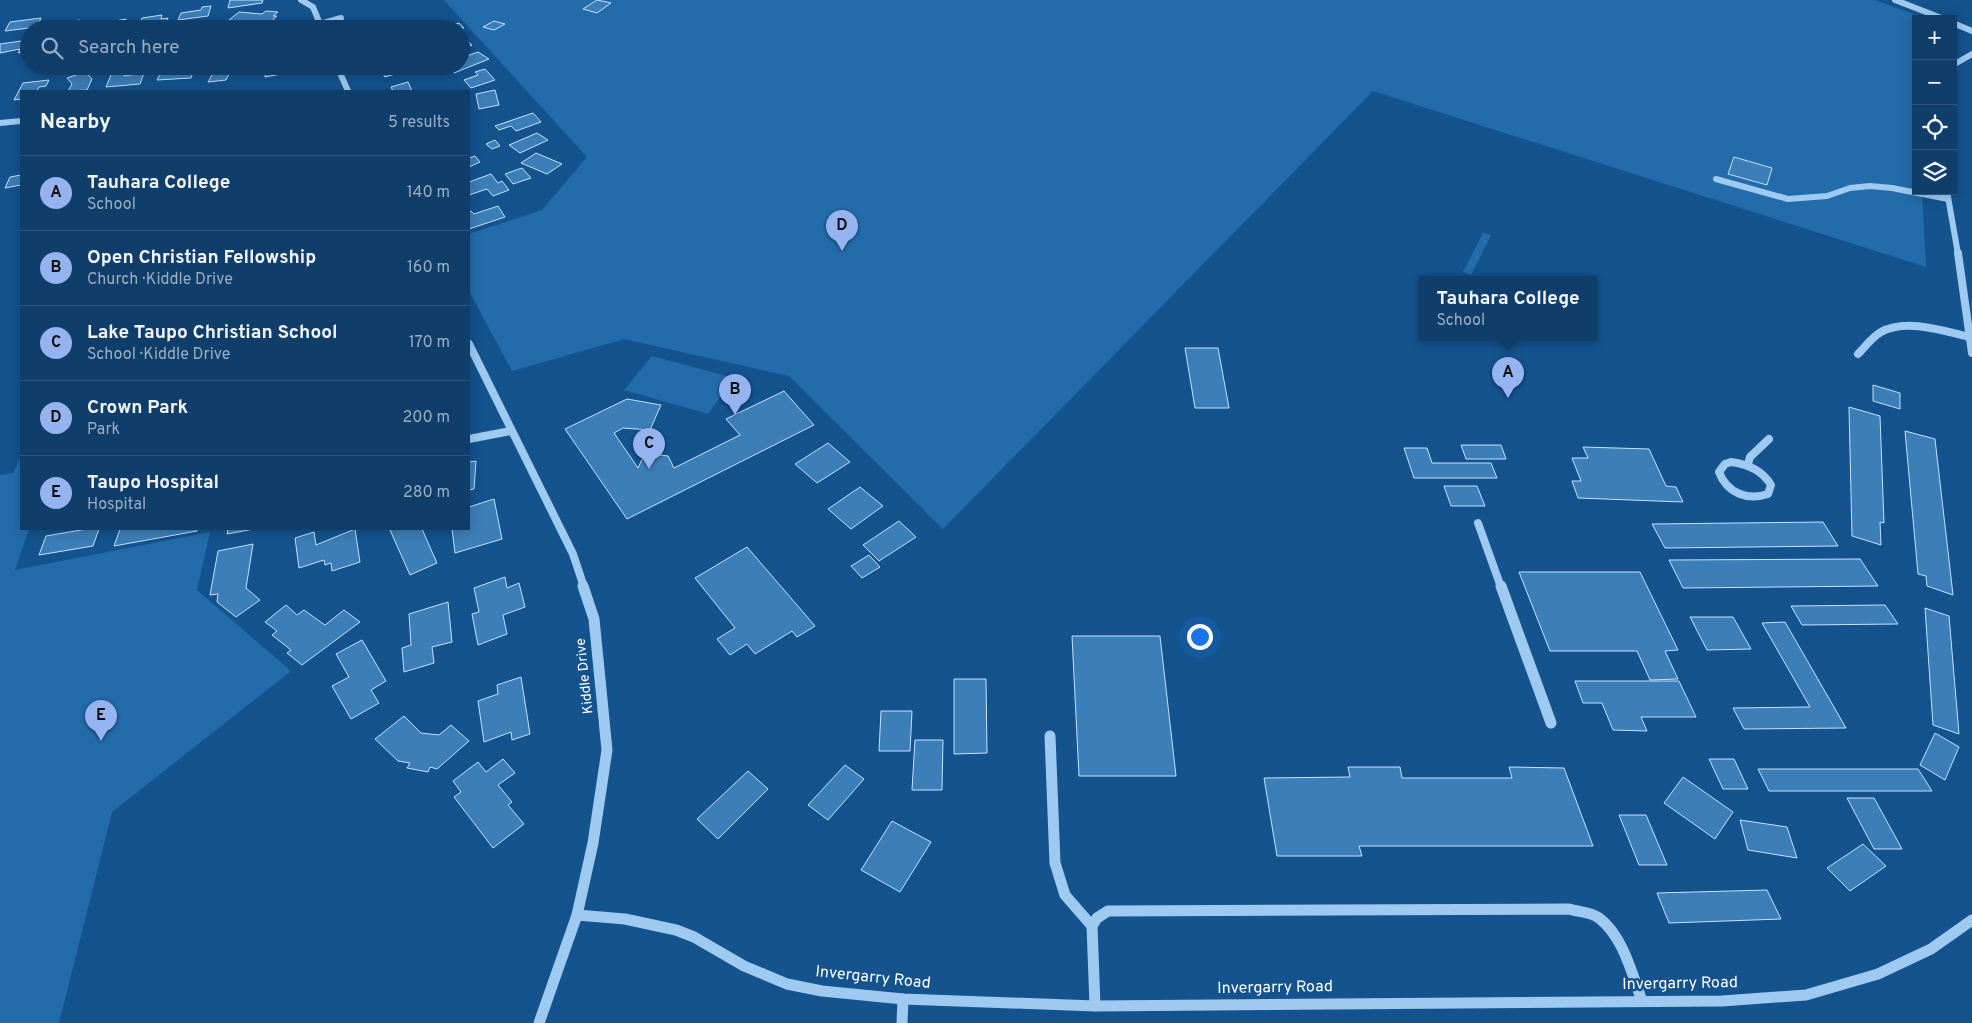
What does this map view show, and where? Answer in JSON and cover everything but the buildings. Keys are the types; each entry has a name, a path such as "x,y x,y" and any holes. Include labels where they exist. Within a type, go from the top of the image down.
{"street":[{"path":"302,0 313,7 318,20"},
{"path":"313,7 317,0"},
{"path":"1895,0 1934,15"},
{"path":"337,20 341,18"},
{"path":"1957,25 1972,31"},
{"path":"1957,63 1972,54"},
{"path":"341,75 348,90"},
{"path":"0,123 20,121"},
{"path":"1716,179 1788,199 1828,196 1850,188 1870,186 1912,190"},
{"path":"1948,195 1956,236 1972,353"},
{"path":"1858,354 1880,333 1890,328 1926,328 1970,337"},
{"name":"Kiddle Drive","path":"470,346 573,554 594,619 600,667 606,750 592,843 577,915 539,1023"},
{"path":"470,439 511,431"},
{"path":"1748,464 1750,457 1768,439"},
{"path":"1739,462 1748,464 1756,468 1768,479 1771,485 1768,494 1755,498 1738,494 1730,489 1720,478 1719,472 1725,464 1739,462"},
{"path":"1478,523 1551,723"},
{"path":"1050,736 1055,863 1065,895 1092,926"},
{"path":"1095,1006 1092,926 1097,918 1108,911 1569,909 1598,917 1618,943 1642,1001"},
{"name":"Invergarry Road","path":"577,915 625,919 676,930 694,937 744,966 787,984 822,991 903,999 1095,1006 1722,1001 1806,994 1878,974 1931,949 1972,920"},
{"path":"902,1023 903,999"}],"shaded area":[{"path":"444,0 1875,0 1916,15 1912,15 1912,195 1922,195 1926,267 1373,91 943,529 789,376 624,339 512,371 470,293 470,234 542,210 587,157 470,29 470,20 462,20"},
{"path":"1483,233 1491,235 1471,275 1463,272"},
{"path":"652,356 734,378 708,414 624,390"},
{"path":"20,459 20,530 29,530 15,570 210,532 197,590 291,671 112,812 59,1023 0,1023 0,475 13,473"}],"place":[{"name":"Crown Park","path":"842,251"},
{"name":"Tauhara College","path":"1508,398"},
{"name":"Open Christian Fellowship","path":"735,415"},
{"name":"Lake Taupo Christian School","path":"649,469"},
{"name":"Taupo Hospital","path":"101,741"}]}
